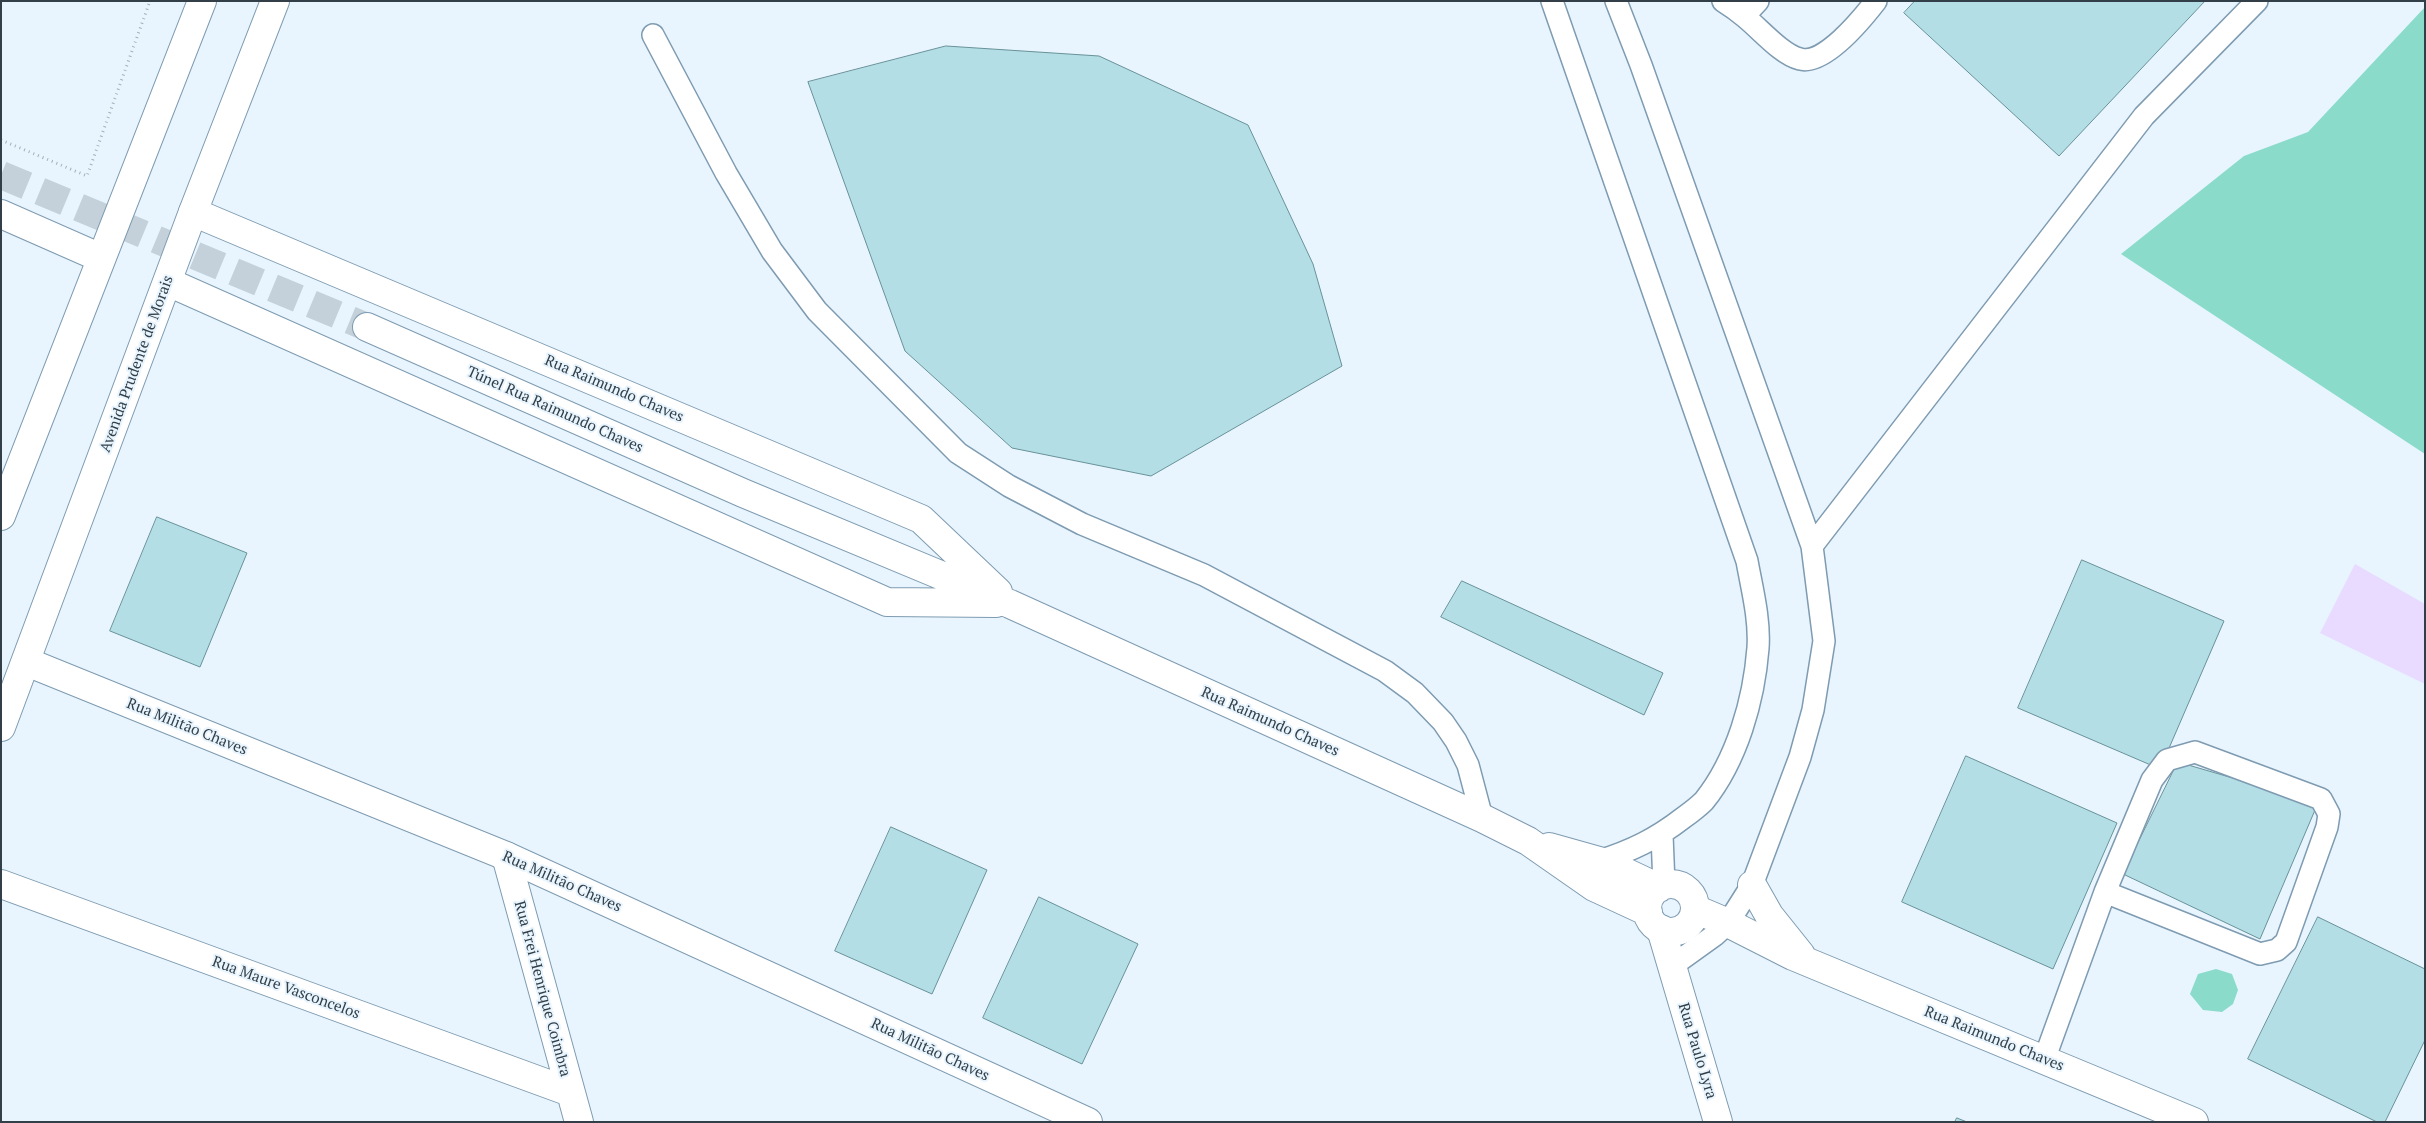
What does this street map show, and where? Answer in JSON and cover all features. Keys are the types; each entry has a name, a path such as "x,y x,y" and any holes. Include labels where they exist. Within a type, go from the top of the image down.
{"main road":[{"path":"1,516 202,1"},
{"name":"Avenida Prudente de Morais","path":"1,727 27,662 193,212 275,1"},
{"name":"Rua Raimundo Chaves","path":"193,212 921,519 1010,604"},
{"path":"1,214 101,258"},
{"name":"Rua Raimundo Chaves","path":"168,282 886,602 1010,604"},
{"name":"Túnel Rua Raimundo Chaves","path":"367,327 743,492"},
{"name":"Rua Raimundo Chaves","path":"743,492 1010,604 1482,818 1528,841 1594,887 1722,929 1800,959 2194,1122"},
{"name":"Rua Militão Chaves","path":"27,662 506,856 1088,1122"},
{"name":"Rua Raimundo Chaves","path":"1528,841 1599,861 1670,911"},
{"name":"Rua Frei Henrique Coimbra","path":"506,856 575,1113"},
{"name":"Rua Maure Vasconcelos","path":"1,884 575,1113"},
{"path":"1752,885 1769,916 1800,959"},
{"name":"Rua Paulo Lyra","path":"1670,911 1676,972 1718,1122"}],"lane":[{"path":"1552,1 1747,561 1757,614 1758,647 1752,683 1740,734 1722,773 1703,802 1662,835 1628,852 1599,861"},
{"path":"1616,1 1641,65 1812,546 1824,641 1817,691 1800,757 1752,885 1722,929 1676,972"},
{"path":"1723,1 1751,9 1790,56 1801,60 1817,58 1853,29 1876,1"},
{"path":"1812,546 2144,116 2257,1"},
{"path":"653,35 726,173 772,251 817,311 958,453 1008,486 1082,524 1204,575 1385,670 1415,694 1443,722 1456,741 1468,765 1482,818"},
{"path":"2044,1060 2105,892 2152,780 2167,760 2195,752 2321,799 2329,814 2327,827 2286,942 2277,950 2260,954 2105,892"},
{"path":"1662,835 1670,911"}],"path":[{"path":"1,140 86,176 150,1"}],"shaded area":[{"path":"2425,7 2425,454 2121,254 2244,156 2308,132"},
{"path":"2355,564 2425,604 2425,684 2320,633"},
{"path":"2216,969 2232,974 2238,990 2233,1004 2222,1012 2203,1010 2190,994 2198,974"}],"building":[{"path":"1915,1 2205,1 2059,156 1904,13"},
{"path":"946,46 1099,56 1248,125 1313,264 1342,366 1151,476 1012,448 905,351 808,82"},
{"path":"157,517 247,553 200,667 110,631"},
{"path":"2082,560 2224,621 2160,769 2018,708"},
{"path":"1462,581 1663,673 1644,715 1441,617"},
{"path":"1966,756 2117,823 2053,969 1902,902"},
{"path":"2178,762 2318,803 2260,939 2123,874"},
{"path":"891,827 987,870 932,994 835,951"},
{"path":"1039,897 1138,944 1082,1064 983,1018"},
{"path":"2318,917 2425,969 2425,1040 2385,1122 2377,1122 2248,1059"},
{"path":"1957,1118 1967,1122 1955,1122"}],"tunnel":[{"path":"1,175 367,327"}]}
